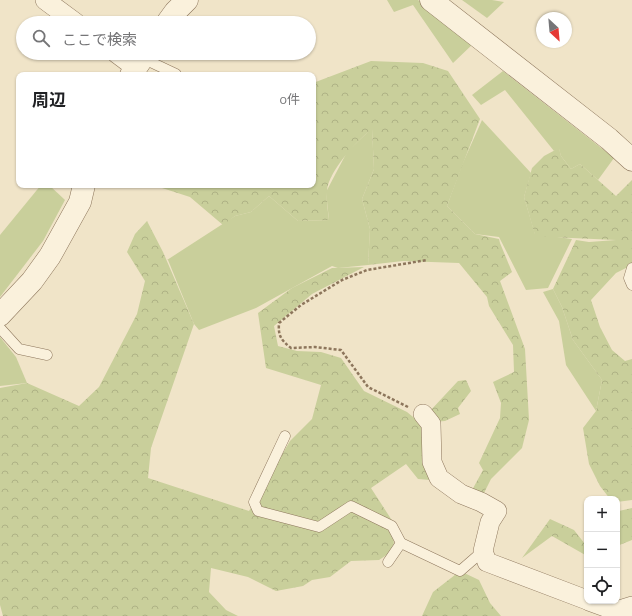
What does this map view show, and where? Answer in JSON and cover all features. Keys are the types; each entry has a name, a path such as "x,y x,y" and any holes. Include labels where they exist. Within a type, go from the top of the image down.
{"street":[{"path":"45,0 67,16"},
{"path":"172,16 187,0"},
{"path":"439,2 609,139 632,160"},
{"path":"0,317 32,281 50,256 80,202 83,188"},
{"path":"423,414 431,424 432,462 439,478 461,494 496,510 490,522 484,552 487,562 584,599"},
{"path":"596,604 616,611 632,606"}],"lane":[{"path":"139,63 169,72"},
{"path":"632,268 629,278 632,285"},
{"path":"0,317 19,349 47,354"},
{"path":"285,436 254,502 258,511 319,527 352,506 392,526 400,544 460,571 484,552"},
{"path":"388,562 400,544"}],"path":[{"path":"423,414 368,387 341,350 315,347 291,348 283,342 278,332 280,323 301,304 342,280 367,270 427,260"}],"green space":[{"path":"387,0 418,0 475,42 453,63 413,5 394,12"},
{"path":"462,0 492,0 504,2 487,18"},
{"path":"371,61 423,63 448,71 480,119 447,206 475,234 499,239 512,272 500,281 525,349 529,420 522,448 491,479 483,495 471,492 483,470 479,463 500,418 501,403 493,382 514,372 513,345 489,306 487,297 459,263 403,261 368,265 370,229 362,199 374,169 372,129 351,148 332,175 327,191 329,220 298,221 269,196 251,212 235,216 223,225 190,197 162,188 316,188 316,82"},
{"path":"503,71 614,158 598,180 580,164 571,169 561,156 559,149 554,151 505,90 481,105 472,95"},
{"path":"482,120 531,173 524,197 535,234 572,239 548,288 526,290 499,237 475,234 447,206 462,165"},
{"path":"372,128 374,169 362,199 370,229 368,265 338,268 332,266 256,308 199,330 194,324 167,260 235,216 251,212 269,196 298,221 329,220 326,192 347,152"},
{"path":"559,148 561,156 571,169 580,164 616,196 632,180 632,265 616,273 591,300 600,327 612,350 625,361 632,359 632,500 620,502 620,496 608,496 600,486 589,464 583,428 596,411 602,380 573,340 562,307 553,289 576,240 589,242 616,240 535,235 524,197 532,168 544,156"},
{"path":"39,188 52,188 65,200 43,241 0,297 0,235"},
{"path":"147,221 163,252 194,324 151,448 148,478 249,511 290,441 312,419 321,385 266,368 258,313 292,288 332,268 364,267 312,294 274,326 278,346 297,351 321,352 341,358 364,391 407,412 424,426 430,480 418,479 406,464 371,488 393,522 394,550 379,560 351,561 330,577 312,580 303,586 276,591 248,577 211,568 209,592 226,610 238,616 3,616 0,605 0,388 27,383 79,406 99,387 137,314 145,281 127,252 135,234"},
{"path":"553,289 562,307 573,340 602,380 596,411 566,365 559,321 543,292"},
{"path":"0,337 16,357 27,383 0,386"},
{"path":"466,380 471,391 458,408 460,414 445,421 433,422 430,411 458,381"},
{"path":"632,508 632,540 620,545 620,532 620,511"},
{"path":"550,519 574,530 584,543 584,554 552,536 522,558"},
{"path":"460,571 479,580 490,603 501,616 422,616 433,592"}]}
